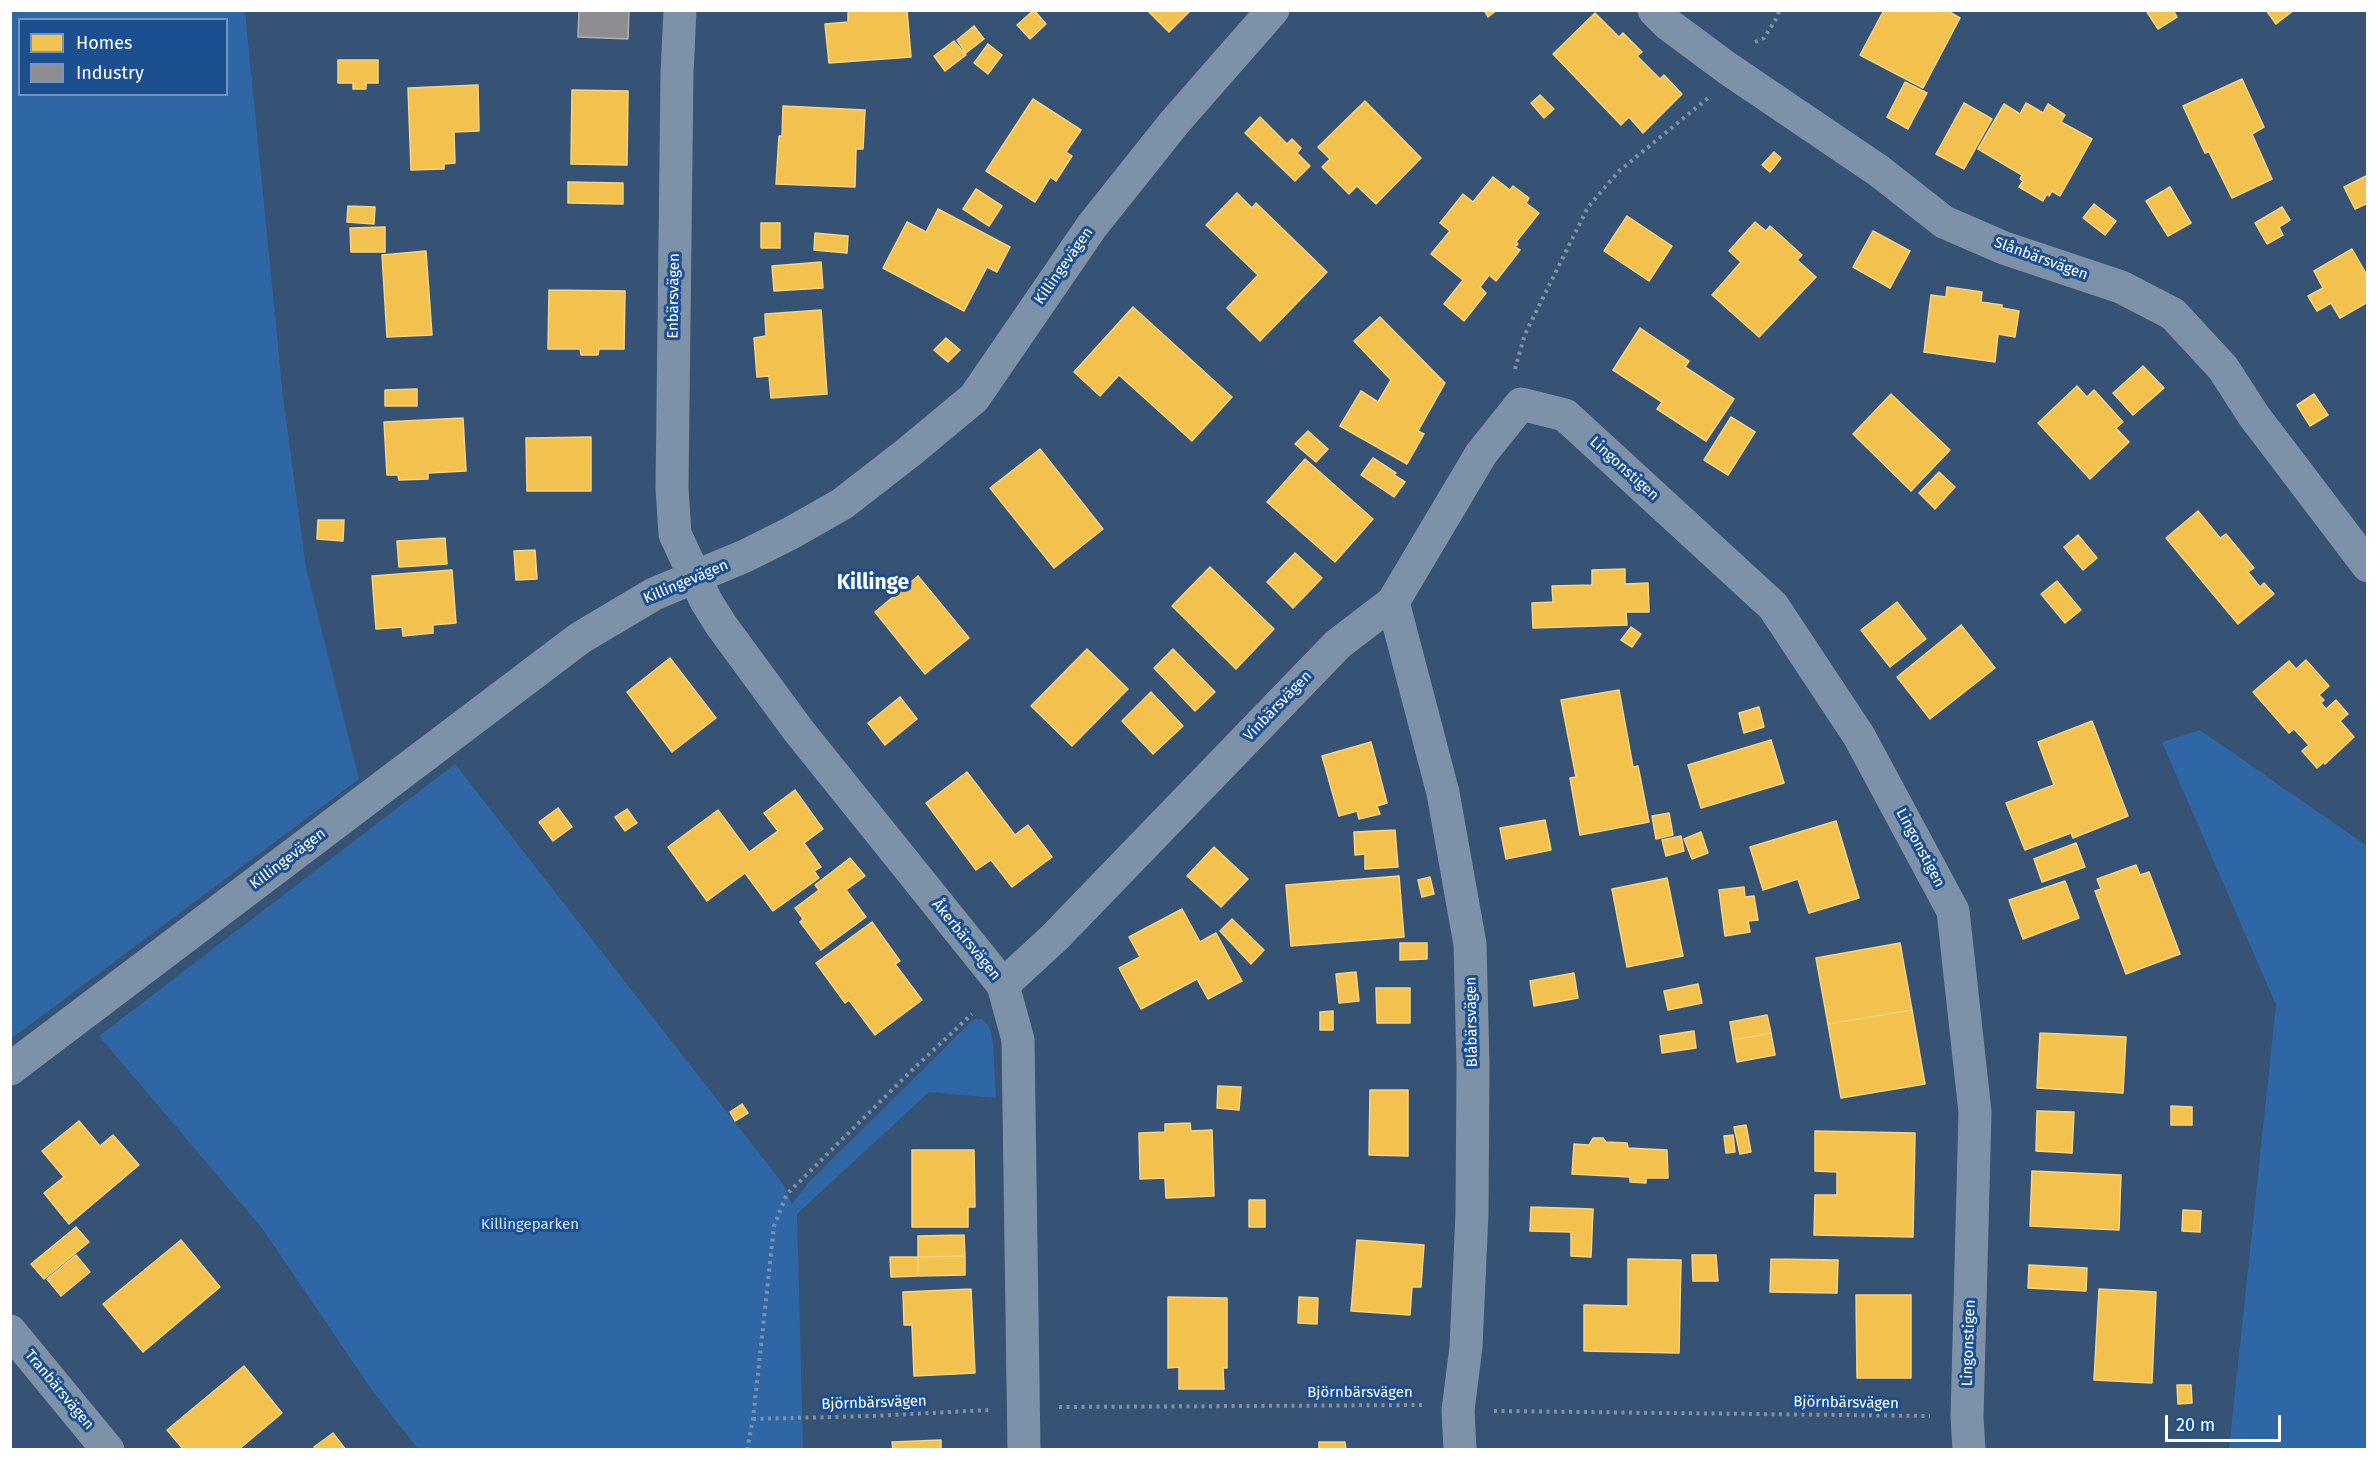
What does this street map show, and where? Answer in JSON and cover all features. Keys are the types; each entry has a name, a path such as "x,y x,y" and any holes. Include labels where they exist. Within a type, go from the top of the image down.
{"street":[{"name":"Enbärsvägen","path":"680,10 677,73 672,509 675,534 695,578"},
{"name":"Killingevägen","path":"10,1069 580,638 654,594 745,556 842,504 974,398 1092,226 1174,123 1273,10"},
{"name":"Slånbärsvägen","path":"1654,10 1727,68 1879,171 1944,222 2004,248 2121,288 2173,314 2223,368 2254,416 2367,566"},
{"name":"Vinbärsvägen","path":"1003,985 1055,937 1338,645 1394,602 1481,454 1521,404"},
{"name":"Lingonstigen","path":"1521,404 1565,416 1773,606 1859,736 1953,911 1975,1112 1967,1417 1969,1449"},
{"name":"Åkerbärsvägen","path":"695,578 721,625 798,730 1003,985 1017,1040 1024,1449"},
{"name":"Blåbärsvägen","path":"1394,602 1443,793 1470,944 1473,1065 1472,1213 1466,1347 1458,1410 1460,1449"},
{"name":"Tranbärsvägen","path":"10,1331 108,1449"}],"path":[{"path":"1521,404 1512,380 1525,334 1588,207 1619,171 1714,93 1740,48 1764,38 1778,16 1779,10"},
{"path":"747,1449 753,1419 774,1226 787,1194 911,1071 1003,985"},
{"name":"Björnbärsvägen","path":"753,1419 872,1416 1023,1408 1422,1404 1458,1410 1967,1417"}],"green space":[{"path":"11,10 245,11 283,397 306,568 359,779 11,1039"},
{"path":"2200,730 2367,846 2367,1449 2229,1449 2276,1005 2162,742"},
{"name":"Killingeparken","path":"455,764 783,1184 792,1204 809,1182 973,1020 982,1019 990,1028 996,1098 929,1092 797,1214 803,1449 418,1449 371,1389 262,1228 99,1036"}],"building: Homes":[{"path":"848,10 907,10 911,57 829,63 825,24 848,22"},
{"path":"1034,10 1046,24 1030,39 1017,25"},
{"path":"1147,10 1191,10 1169,32"},
{"path":"1484,10 1497,10 1488,17"},
{"path":"1884,10 1946,10 1960,18 1923,88 1860,55"},
{"path":"2173,10 2177,17 2158,29 2147,12"},
{"path":"2266,10 2294,10 2276,24"},
{"path":"1595,13 1619,37 1623,33 1642,52 1637,56 1660,79 1664,75 1682,94 1643,133 1629,117 1621,125 1553,54"},
{"path":"974,26 984,39 966,53 957,40"},
{"path":"954,41 966,55 945,71 934,56"},
{"path":"988,44 1002,55 988,74 974,63"},
{"path":"338,60 378,60 378,83 366,83 366,89 353,89 353,83 338,83"},
{"path":"2242,79 2264,127 2252,134 2272,179 2232,198 2209,152 2205,153 2183,106"},
{"path":"1905,82 1927,93 1908,129 1887,117"},
{"path":"478,85 479,131 454,132 455,163 444,164 444,169 411,170 408,88"},
{"path":"572,90 628,91 627,165 571,164"},
{"path":"1540,95 1554,109 1544,118 1531,103"},
{"path":"1033,99 1081,130 1066,152 1072,156 1056,181 1050,177 1035,202 986,171"},
{"path":"1365,101 1421,158 1376,204 1357,186 1349,194 1322,167 1330,159 1318,147"},
{"path":"1964,103 1992,119 1964,169 1936,154"},
{"path":"2026,103 2043,113 2048,104 2065,115 2061,122 2092,139 2060,196 2052,191 2043,201 2019,187 2023,181 2020,179 2022,175 1978,149 2004,104 2020,114"},
{"path":"783,106 865,110 863,149 856,149 855,187 776,184"},
{"path":"1260,117 1287,144 1292,139 1301,148 1297,153 1310,166 1295,181 1245,133"},
{"path":"1774,152 1781,158 1770,172 1762,165"},
{"path":"2368,175 2368,203 2355,209 2344,187"},
{"path":"1493,177 1510,190 1513,186 1529,198 1526,203 1539,213 1516,242 1518,244 1515,247 1520,250 1496,281 1489,275 1480,287 1486,293 1464,321 1444,304 1463,280 1431,254 1450,231 1440,223 1463,194 1473,202"},
{"path":"568,182 623,183 623,204 568,203"},
{"path":"2170,187 2191,223 2168,236 2146,201"},
{"path":"976,189 1002,206 989,226 963,209"},
{"path":"1237,193 1252,208 1256,203 1327,272 1260,341 1227,308 1258,275 1206,225"},
{"path":"2094,204 2116,221 2105,235 2083,218"},
{"path":"348,206 375,207 374,224 347,222"},
{"path":"2282,207 2290,220 2279,227 2283,235 2267,244 2255,223"},
{"path":"938,209 1010,247 997,272 987,267 964,311 883,268 907,222 926,232"},
{"path":"1627,216 1672,246 1649,281 1604,251"},
{"path":"1755,222 1766,231 1770,226 1802,255 1797,260 1816,277 1759,337 1712,295 1741,262 1729,251"},
{"path":"761,223 780,223 780,248 761,248"},
{"path":"385,227 385,252 351,252 350,228"},
{"path":"1873,231 1910,251 1890,288 1853,267"},
{"path":"815,233 848,236 847,253 814,250"},
{"path":"2352,249 2368,277 2368,302 2340,318 2331,303 2317,311 2308,296 2323,288 2314,271"},
{"path":"426,251 432,335 387,337 382,255"},
{"path":"821,262 823,288 774,291 772,266"},
{"path":"1947,287 1982,292 1981,302 2002,305 2002,308 2019,311 2015,337 1998,334 1995,362 1924,352 1931,295 1946,297"},
{"path":"549,290 625,291 624,349 599,349 598,355 581,355 580,349 548,349"},
{"path":"1133,307 1232,397 1192,441 1119,375 1100,396 1074,372"},
{"path":"821,310 827,394 771,398 769,376 757,377 754,338 766,336 765,314"},
{"path":"1380,317 1445,383 1418,431 1424,434 1407,464 1340,426 1361,391 1378,402 1391,380 1354,341"},
{"path":"1640,328 1689,361 1685,367 1734,399 1706,441 1657,409 1662,402 1613,370"},
{"path":"946,338 960,350 948,362 934,350"},
{"path":"2143,366 2164,388 2133,415 2113,393"},
{"path":"2077,386 2087,397 2094,390 2123,422 2116,428 2129,442 2090,479 2038,423"},
{"path":"417,389 417,406 385,406 385,390"},
{"path":"1891,394 1950,450 1911,491 1853,434"},
{"path":"2314,394 2328,415 2310,426 2297,405"},
{"path":"1731,417 1755,432 1728,475 1704,460"},
{"path":"463,418 466,471 428,473 428,479 399,480 398,475 387,475 384,422"},
{"path":"1308,431 1328,449 1316,462 1295,444"},
{"path":"591,437 591,491 527,491 526,438"},
{"path":"1040,449 1103,529 1054,568 990,488"},
{"path":"1373,458 1405,482 1394,497 1361,475"},
{"path":"1305,459 1373,519 1335,562 1267,502"},
{"path":"1939,472 1955,487 1935,509 1919,493"},
{"path":"2198,511 2220,538 2226,534 2254,568 2248,572 2260,587 2264,583 2274,594 2238,624 2166,538"},
{"path":"318,520 344,520 343,541 317,539"},
{"path":"2078,535 2097,558 2083,570 2064,547"},
{"path":"445,538 447,564 399,567 397,541"},
{"path":"535,550 537,579 516,580 514,551"},
{"path":"1295,553 1322,578 1293,608 1267,582"},
{"path":"1210,567 1274,629 1236,669 1172,606"},
{"path":"1625,569 1625,584 1648,583 1649,612 1626,612 1627,625 1533,628 1532,603 1553,602 1552,586 1592,585 1592,570"},
{"path":"452,570 456,623 433,625 433,633 403,636 402,627 376,629 372,576"},
{"path":"918,576 969,638 925,674 875,612"},
{"path":"2057,581 2081,610 2065,623 2041,594"},
{"path":"1897,602 1926,639 1890,667 1861,630"},
{"path":"1961,625 1995,668 1930,719 1897,677"},
{"path":"1631,627 1641,634 1632,647 1621,640"},
{"path":"1087,649 1128,689 1072,746 1031,706"},
{"path":"1173,649 1215,692 1195,711 1154,668"},
{"path":"670,658 716,718 672,752 627,692"},
{"path":"2306,660 2329,686 2319,695 2324,700 2321,703 2326,709 2336,700 2348,714 2340,721 2354,737 2325,764 2324,762 2317,768 2302,751 2309,745 2294,729 2289,733 2253,692 2289,661 2296,669"},
{"path":"1619,690 1633,767 1638,766 1649,822 1580,835 1570,778 1576,777 1561,700"},
{"path":"1151,692 1183,726 1153,754 1122,721"},
{"path":"900,697 917,719 885,745 868,723"},
{"path":"1759,707 1764,727 1744,733 1739,713"},
{"path":"2092,721 2128,816 2073,838 2071,833 2025,850 2006,803 2054,785 2038,742"},
{"path":"1771,740 1784,783 1701,808 1688,765"},
{"path":"1371,742 1387,803 1377,806 1380,814 1359,819 1357,811 1339,816 1322,756"},
{"path":"967,772 1015,835 1028,825 1052,857 1012,887 991,860 976,870 926,803"},
{"path":"795,790 823,829 804,843 821,867 814,871 819,878 773,911 745,873 707,901 668,847 718,810 749,852 778,831 764,813"},
{"path":"558,808 572,827 553,841 539,822"},
{"path":"627,809 637,823 625,831 615,817"},
{"path":"1669,813 1673,835 1656,839 1652,816"},
{"path":"1545,820 1551,850 1506,859 1500,828"},
{"path":"1836,821 1859,898 1809,913 1798,879 1763,890 1750,847"},
{"path":"1395,830 1398,867 1365,869 1365,854 1355,855 1354,832"},
{"path":"1701,832 1708,853 1692,859 1684,839"},
{"path":"1681,836 1684,851 1666,856 1662,840"},
{"path":"2076,843 2085,867 2042,882 2034,859"},
{"path":"1214,847 1248,879 1221,907 1187,876"},
{"path":"850,858 865,876 846,890 866,917 821,950 800,922 803,919 795,908 819,890 815,885"},
{"path":"2136,865 2140,875 2149,872 2180,954 2126,974 2095,891 2101,889 2097,879"},
{"path":"1399,876 1404,937 1291,946 1286,885"},
{"path":"1430,877 1434,894 1422,897 1418,880"},
{"path":"1667,878 1683,956 1627,967 1612,889"},
{"path":"2065,881 2079,918 2023,939 2009,900"},
{"path":"1744,887 1745,897 1754,896 1758,920 1748,921 1750,932 1725,936 1719,890"},
{"path":"1182,909 1200,942 1216,933 1242,981 1208,999 1197,979 1141,1009 1119,968 1140,957 1129,937"},
{"path":"1232,919 1264,950 1251,964 1220,931"},
{"path":"872,922 900,961 895,964 922,1000 875,1035 849,1000 845,1003 816,963"},
{"path":"1400,943 1427,943 1427,959 1400,960"},
{"path":"1900,943 1912,1010 1828,1024 1816,958"},
{"path":"1356,972 1359,1001 1339,1003 1336,974"},
{"path":"1574,973 1578,998 1534,1006 1530,981"},
{"path":"1698,984 1702,1003 1668,1010 1664,991"},
{"path":"1376,988 1410,988 1410,1023 1377,1023"},
{"path":"1912,1010 1925,1084 1841,1098 1828,1024"},
{"path":"1333,1011 1333,1030 1320,1030 1320,1012"},
{"path":"1767,1015 1771,1033 1733,1040 1730,1022"},
{"path":"1694,1031 1696,1048 1662,1053 1660,1036"},
{"path":"1771,1033 1775,1055 1737,1062 1733,1040"},
{"path":"2040,1033 2126,1037 2123,1093 2037,1088"},
{"path":"1218,1086 1241,1087 1239,1110 1217,1108"},
{"path":"1370,1090 1408,1090 1408,1156 1369,1155"},
{"path":"742,1104 748,1113 735,1121 730,1112"},
{"path":"2171,1106 2192,1107 2192,1125 2171,1125"},
{"path":"2037,1111 2074,1112 2072,1153 2036,1151"},
{"path":"79,1121 100,1146 113,1135 139,1165 69,1224 44,1193 64,1177 42,1151"},
{"path":"1190,1123 1191,1131 1212,1130 1214,1196 1166,1198 1165,1178 1140,1179 1139,1133 1165,1132 1165,1124"},
{"path":"1746,1125 1751,1152 1740,1154 1734,1127"},
{"path":"1815,1131 1915,1133 1913,1237 1814,1235 1815,1195 1837,1195 1837,1172 1815,1171"},
{"path":"1733,1135 1735,1152 1726,1153 1724,1136"},
{"path":"1593,1138 1603,1138 1606,1142 1627,1143 1628,1148 1667,1150 1668,1178 1646,1178 1646,1183 1630,1182 1630,1177 1572,1174 1574,1144 1589,1145"},
{"path":"912,1150 974,1150 975,1207 968,1207 968,1227 912,1227"},
{"path":"2032,1171 2121,1175 2119,1230 2030,1226"},
{"path":"1249,1200 1265,1200 1265,1227 1249,1227"},
{"path":"1531,1207 1593,1209 1591,1257 1571,1256 1571,1232 1530,1231"},
{"path":"2183,1210 2201,1211 2200,1232 2182,1231"},
{"path":"76,1227 89,1242 44,1279 31,1264"},
{"path":"964,1235 965,1256 918,1257 918,1236"},
{"path":"181,1240 220,1287 143,1352 103,1304"},
{"path":"1357,1240 1424,1245 1421,1287 1412,1287 1410,1315 1351,1311"},
{"path":"76,1255 90,1272 61,1296 47,1279"},
{"path":"1692,1255 1716,1255 1718,1281 1693,1281"},
{"path":"965,1256 965,1275 918,1276 918,1257"},
{"path":"890,1257 918,1257 918,1276 891,1277"},
{"path":"1628,1259 1681,1260 1679,1353 1584,1351 1584,1305 1628,1306"},
{"path":"1771,1259 1838,1260 1837,1293 1770,1292"},
{"path":"2029,1265 2087,1268 2086,1291 2028,1288"},
{"path":"971,1289 975,1373 914,1376 912,1325 904,1325 903,1292"},
{"path":"2099,1289 2156,1292 2152,1383 2094,1380"},
{"path":"1856,1295 1911,1295 1911,1378 1857,1378"},
{"path":"1168,1297 1227,1298 1227,1368 1223,1368 1224,1389 1179,1389 1179,1367 1168,1368"},
{"path":"1299,1297 1318,1298 1317,1324 1298,1323"},
{"path":"244,1366 282,1413 238,1450 184,1450 167,1430"},
{"path":"2177,1385 2191,1385 2192,1403 2178,1404"},
{"path":"333,1433 346,1450 317,1450 314,1447"},
{"path":"941,1440 941,1450 893,1450 892,1442"},
{"path":"1319,1442 1345,1442 1346,1450 1319,1450"}],"building: Industry":[{"path":"579,10 629,10 628,39 578,37"}],"district":[{"name":"Killinge","path":"873,583"}]}
